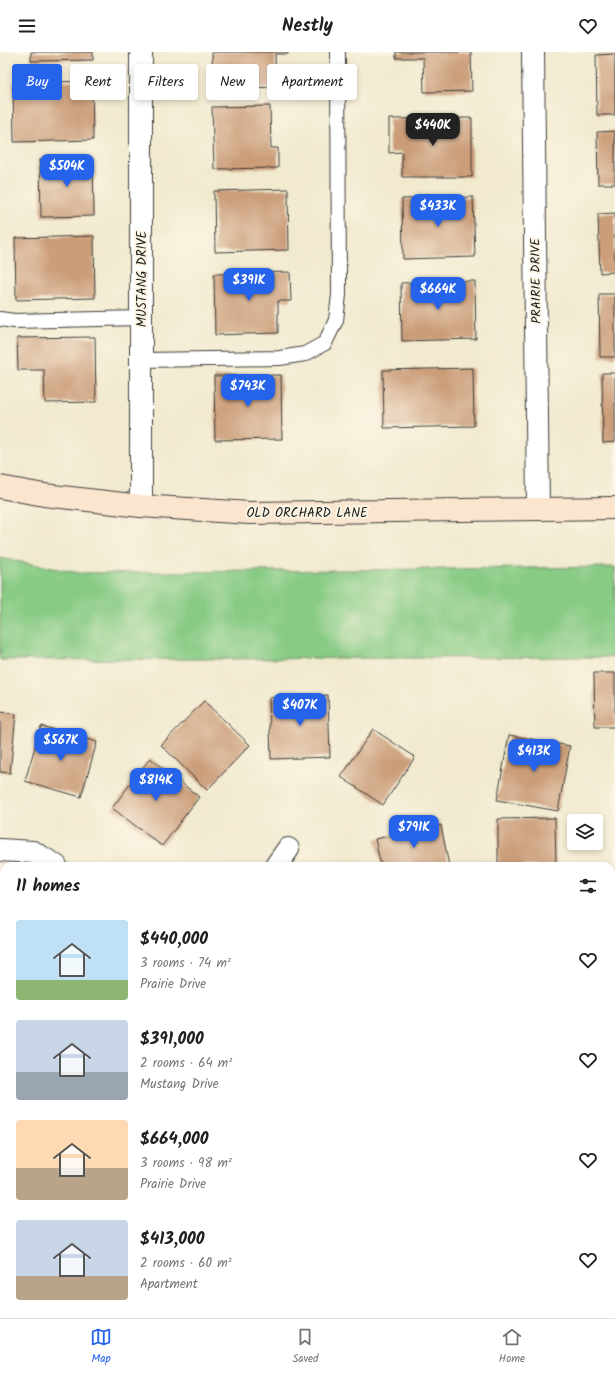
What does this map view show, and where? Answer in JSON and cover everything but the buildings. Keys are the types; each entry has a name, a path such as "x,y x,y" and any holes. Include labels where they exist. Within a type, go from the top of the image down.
{"street":[{"name":"MUSTANG DRIVE","path":"141,52 141,506"},
{"name":"PRAIRIE DRIVE","path":"533,52 538,509"},
{"name":"OLD ORCHARD LANE","path":"0,488 44,495 141,506 250,513 615,508"},
{"path":"279,862 288,848"},
{"path":"0,850 33,852 49,862"}],"lane":[{"path":"141,360 280,358 305,354 325,343 336,320 339,295 338,52"},
{"path":"0,319 14,322 141,318"}],"green space":[{"path":"0,558 79,573 615,567 615,657 0,660"}]}
